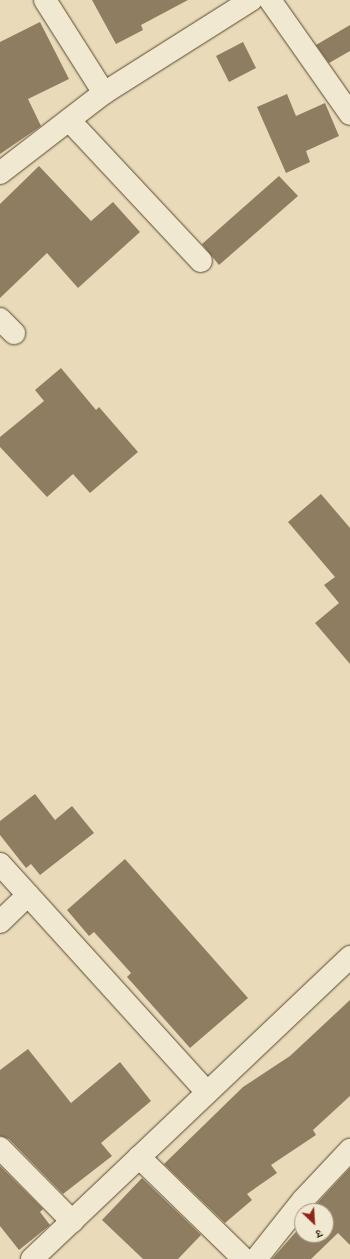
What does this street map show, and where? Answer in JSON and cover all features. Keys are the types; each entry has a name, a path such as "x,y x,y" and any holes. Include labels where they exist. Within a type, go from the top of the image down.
{"street":[{"path":"45,0 104,93"},
{"path":"0,173 104,93 251,0"},
{"path":"270,0 350,114"},
{"path":"69,120 201,261"},
{"path":"0,864 207,1092"},
{"path":"0,922 28,895"},
{"path":"38,1257 72,1221 350,957"},
{"path":"0,1148 72,1221"},
{"path":"256,1259 302,1200 350,1150"},
{"path":"139,1157 244,1259"}],"building":[{"path":"92,0 188,0 141,25 143,30 116,44"},
{"path":"40,22 69,79 28,99 41,126 0,154 0,42"},
{"path":"350,25 350,51 329,63 316,45"},
{"path":"243,42 256,68 229,82 216,56"},
{"path":"287,94 296,116 325,103 339,136 306,151 310,162 286,173 257,107"},
{"path":"39,166 91,221 113,202 140,232 78,288 47,253 0,298 0,204"},
{"path":"279,176 298,196 219,265 202,244"},
{"path":"61,368 96,410 99,407 138,452 90,493 73,474 47,497 0,447 0,437 44,401 35,390"},
{"path":"321,494 350,528 350,664 315,623 339,603 324,585 335,577 288,522"},
{"path":"35,794 55,820 72,806 94,833 40,875 31,864 26,868 0,835 0,821"},
{"path":"125,859 248,998 190,1048 127,977 131,973 94,932 89,936 67,910"},
{"path":"350,1000 350,1096 313,1130 316,1135 271,1165 277,1173 247,1194 252,1200 225,1223 164,1164 243,1087 290,1056"},
{"path":"28,1049 71,1103 120,1062 151,1101 101,1143 112,1156 63,1194 9,1139 0,1136 0,1070"},
{"path":"0,1166 43,1209 40,1212 50,1225 19,1250 0,1226"},
{"path":"350,1168 350,1245 338,1233 334,1237 334,1203 317,1203"},
{"path":"142,1178 201,1235 178,1259 143,1259 102,1220"},
{"path":"294,1234 294,1243 328,1243 311,1259 272,1259"}]}
